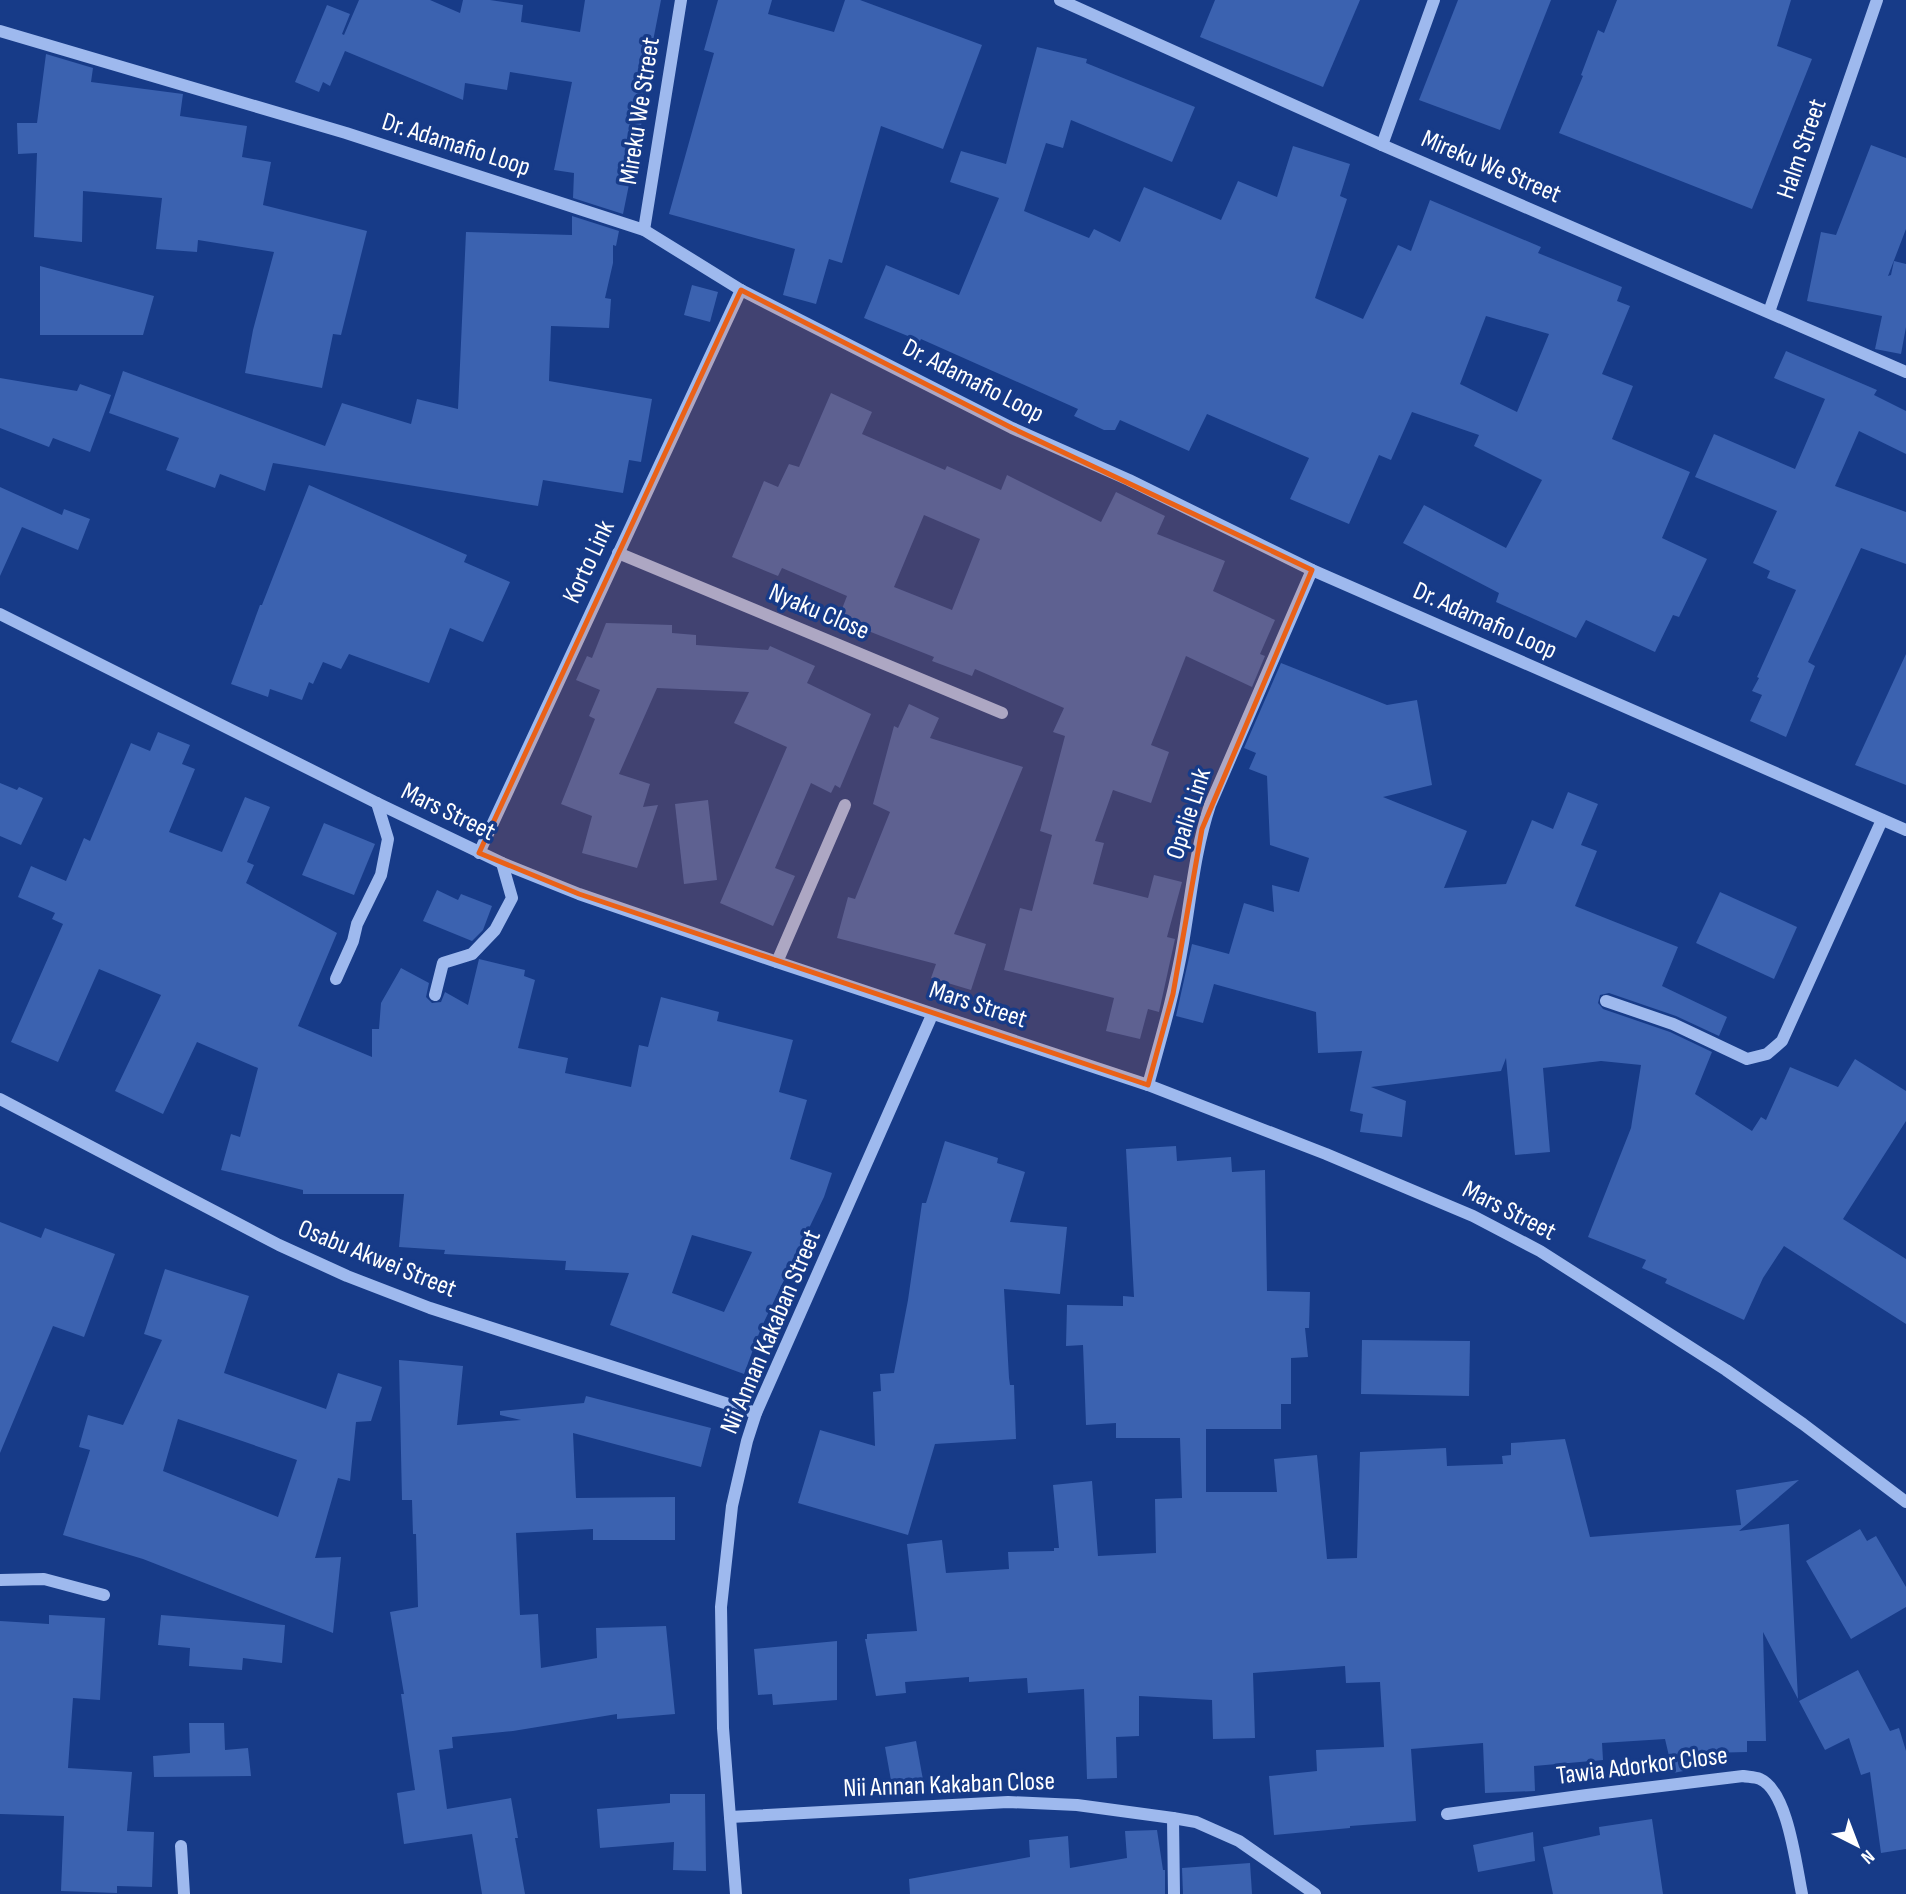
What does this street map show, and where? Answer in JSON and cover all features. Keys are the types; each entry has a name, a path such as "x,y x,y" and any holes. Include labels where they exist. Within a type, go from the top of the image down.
{"street":[{"name":"Mireku We Street","path":"644,230 681,0"},
{"name":"Mireku We Street","path":"1060,0 1382,145 1906,372"},
{"path":"1382,145 1434,0"},
{"name":"Halm Street","path":"1769,312 1877,0"},
{"name":"Dr. Adamafio Loop","path":"0,31 333,130 644,230 741,290 1012,428 1129,480 1312,570 1906,830"},
{"name":"Korto Link","path":"479,853 741,290"},
{"name":"Nyaku Close","path":"618,553 1002,713"},
{"name":"Opalie Link","path":"1148,1085 1172,993 1202,829 1312,570"},
{"name":"Mars Street","path":"0,614 502,863 579,894 932,1015 1148,1085 1473,1216 1541,1251 1767,1398 1906,1502"},
{"path":"336,979 353,941 357,924 381,875 388,839 377,803"},
{"path":"777,962 845,805"},
{"path":"1606,1001 1673,1024 1747,1059 1767,1054 1782,1041 1882,820"},
{"path":"435,995 443,963 472,954 495,930 512,898 502,863"},
{"name":"Nii Annan Kakaban Street","path":"736,1894 723,1728 721,1607 732,1506 747,1441 757,1413 932,1015"},
{"name":"Osabu Akwei Street","path":"0,1100 279,1245 347,1276 430,1308 757,1413"},
{"path":"0,1580 44,1579 104,1595"},
{"name":"Tawia Adorkor Close","path":"1447,1814 1743,1776 1760,1779 1775,1791 1784,1815 1802,1894"},
{"name":"Nii Annan Kakaban Close","path":"730,1816 1008,1802 1077,1805 1196,1822 1239,1841 1315,1894"},
{"path":"1173,1818 1174,1894"},
{"path":"181,1846 184,1894"}],"highlighted area":[{"path":"741,290 1012,428 1312,570 1202,829 1173,994 1148,1085 579,894 479,853"}],"building":[{"path":"359,0 430,0 460,13 463,0 490,0 523,5 521,22 580,32 585,0 661,0 653,41 658,42 623,214 573,198 574,173 554,170 572,82 510,72 507,90 465,83 463,100 345,51 330,86 323,82 319,92 295,82 327,5 350,14 342,34 344,35"},
{"path":"718,0 772,0 768,14 834,32 845,0 860,0 982,45 943,149 881,126 842,263 829,259 816,304 783,295 795,249 669,214 714,53 704,50"},
{"path":"1215,0 1360,0 1323,87 1200,37"},
{"path":"1458,0 1551,0 1500,130 1419,100"},
{"path":"1617,0 1791,0 1777,46 1812,59 1752,209 1559,133 1583,76 1581,75 1598,30 1604,33"},
{"path":"1037,47 1087,59 1086,63 1195,107 1172,162 1071,120 1063,148 1046,143 1024,211 1089,238 1094,229 1120,242 1144,187 1221,220 1238,181 1277,197 1293,146 1350,164 1340,196 1347,199 1315,298 1363,319 1398,245 1411,251 1430,200 1541,247 1538,253 1622,287 1617,301 1630,306 1602,374 1633,386 1612,439 1690,472 1662,538 1707,559 1679,617 1673,615 1655,652 1586,620 1576,638 1496,602 1499,593 1403,543 1424,505 1506,548 1542,480 1474,446 1479,435 1412,412 1391,460 1379,455 1349,524 1290,499 1309,458 1207,414 1189,451 1120,420 1115,430 1104,430 1074,416 1078,409 921,339 920,341 864,318 886,265 959,295 999,198 950,182 961,151 1006,164","holes":["1486,316 1549,334 1517,412 1460,384"]},
{"path":"46,54 93,68 91,82 183,94 180,116 247,126 242,157 271,162 263,205 367,231 341,335 333,334 322,388 245,373 253,330 274,252 198,240 197,252 156,249 162,198 83,191 82,242 34,237 37,153 18,154 17,123 37,123"},
{"path":"1871,145 1906,158 1906,229 1888,276 1891,275 1894,261 1906,264 1906,327 1901,354 1875,349 1882,316 1807,301 1821,232 1836,235"},
{"path":"572,216 619,231 616,246 613,245 613,263 605,298 611,299 609,328 551,326 549,381 652,399 641,462 629,460 623,493 543,480 538,506 273,463 265,491 220,474 215,488 166,470 179,438 109,413 123,371 325,446 342,403 411,424 417,399 458,409 466,232 572,235"},
{"path":"40,266 154,296 143,335 40,335"},
{"path":"692,285 718,292 710,322 684,315"},
{"path":"1786,351 1877,390 1874,395 1906,411 1906,454 1859,431 1835,486 1906,512 1906,564 1861,548 1808,662 1815,666 1786,737 1750,721 1762,695 1752,691 1796,590 1767,578 1770,571 1753,563 1777,511 1695,477 1714,434 1795,469 1825,399 1774,378"},
{"path":"0,378 77,391 80,384 111,395 90,452 53,438 49,447 0,428"},
{"path":"831,393 872,412 862,434 945,470 947,466 1001,490 1007,475 1101,522 1116,492 1165,516 1157,534 1225,561 1213,591 1275,620 1260,654 1265,656 1252,687 1186,656 1151,745 1169,752 1151,803 1113,790 1095,841 1104,843 1093,884 1148,898 1154,875 1182,882 1167,937 1175,939 1159,1012 1148,1009 1140,1039 1106,1031 1114,998 1004,970 1020,908 1032,911 1052,835 1040,831 1065,736 1053,732 1064,708 975,669 972,676 932,661 934,657 838,619 847,596 782,568 778,576 732,557 764,481 778,487 789,464 799,467","holes":["924,515 980,539 952,610 894,587"]},
{"path":"309,485 467,555 464,562 510,582 483,642 450,628 429,683 349,654 341,669 323,662 313,684 309,682 302,700 270,689 268,697 231,684"},
{"path":"0,487 62,515 64,509 90,519 78,550 22,527 0,576"},
{"path":"606,623 672,625 672,633 696,635 696,645 768,650 770,646 815,666 807,683 871,714 840,788 835,785 831,793 811,783 775,868 795,876 773,926 720,903 787,747 734,723 749,692 657,688 619,774 650,784 643,807 658,805 637,868 582,853 592,816 561,804 595,719 589,716 600,690 576,680 587,656 592,658"},
{"path":"1906,654 1906,785 1855,765"},
{"path":"1281,663 1387,705 1417,700 1432,785 1383,797 1467,831 1444,888 1506,884 1532,820 1553,829 1568,792 1598,804 1581,845 1597,851 1575,906 1678,947 1662,986 1727,1017 1719,1036 1676,1016 1609,993 1600,995 1598,1003 1603,1009 1670,1032 1712,1052 1695,1094 1752,1131 1761,1117 1766,1120 1790,1067 1838,1087 1855,1059 1906,1091 1906,1121 1843,1219 1906,1259 1906,1324 1784,1246 1763,1278 1744,1320 1665,1283 1667,1279 1642,1268 1646,1260 1588,1237 1631,1128 1641,1065 1601,1061 1543,1068 1550,1152 1515,1155 1506,1058 1501,1071 1371,1087 1406,1101 1402,1137 1360,1132 1363,1114 1350,1111 1362,1051 1318,1053 1316,1012 1214,984 1203,1023 1176,1016 1192,944 1229,954 1244,903 1274,912 1272,885 1299,892 1309,858 1270,845 1267,776 1249,769 1256,753 1244,748"},
{"path":"909,704 939,718 930,738 1023,767 954,934 986,944 971,990 931,978 936,964 837,938 848,897 855,899 890,812 873,804 894,726 898,728"},
{"path":"158,732 190,745 182,764 195,769 169,832 222,852 245,797 270,807 247,862 254,865 246,883 337,933 298,1026 372,1057 372,1029 379,1029 381,1003 401,968 429,983 426,997 432,1003 441,1002 445,992 468,1005 479,959 525,970 524,976 535,980 518,1048 568,1058 565,1073 631,1087 639,1045 648,1047 661,997 719,1012 717,1021 793,1040 779,1092 807,1100 790,1159 832,1173 824,1197 761,1328 744,1374 610,1325 629,1273 565,1270 566,1261 444,1254 445,1250 399,1247 404,1194 303,1194 303,1190 221,1170 231,1134 240,1137 258,1068 197,1042 163,1114 115,1091 161,995 99,969 58,1062 11,1042 63,924 52,919 55,913 18,897 31,866 66,881 84,838 90,841 131,743 150,751","holes":["692,1235 752,1252 724,1312 672,1293"]},
{"path":"0,783 17,790 19,787 43,798 21,845 0,836"},
{"path":"708,800 717,880 684,884 675,804"},
{"path":"324,823 375,844 354,895 302,875"},
{"path":"437,890 458,900 461,894 492,906 483,930 472,941 423,921"},
{"path":"1720,892 1797,927 1774,979 1696,943"},
{"path":"945,1141 998,1158 997,1163 1025,1172 1010,1222 1067,1227 1060,1294 1004,1289 1009,1378 1010,1385 1014,1385 1016,1439 935,1444 908,1535 798,1503 820,1430 875,1446 873,1392 881,1391 880,1374 894,1373 922,1203 926,1203"},
{"path":"1176,1146 1177,1161 1231,1157 1232,1172 1265,1170 1267,1291 1310,1292 1309,1328 1305,1328 1308,1357 1291,1358 1291,1404 1281,1404 1281,1429 1206,1429 1206,1492 1277,1492 1274,1459 1317,1455 1327,1559 1357,1558 1360,1452 1446,1448 1447,1466 1503,1464 1502,1456 1511,1455 1511,1443 1565,1439 1590,1537 1741,1525 1736,1490 1799,1480 1739,1531 1789,1524 1798,1699 1763,1632 1766,1741 1747,1741 1747,1752 1706,1753 1709,1766 1673,1773 1665,1739 1602,1743 1603,1760 1534,1766 1535,1791 1485,1793 1483,1743 1411,1749 1416,1821 1274,1835 1269,1776 1317,1771 1316,1750 1384,1747 1380,1682 1346,1683 1345,1666 1253,1673 1255,1738 1213,1739 1212,1700 1139,1696 1139,1736 1116,1737 1117,1778 1087,1779 1084,1689 1028,1693 1027,1678 969,1682 969,1677 905,1682 906,1693 876,1696 865,1639 867,1634 917,1631 907,1544 942,1540 946,1573 1009,1569 1008,1552 1054,1551 1054,1548 1059,1548 1053,1485 1092,1481 1098,1556 1156,1553 1155,1499 1182,1498 1180,1438 1116,1438 1116,1423 1086,1425 1083,1345 1066,1346 1067,1305 1123,1306 1123,1296 1134,1297 1126,1149"},
{"path":"0,1222 41,1238 45,1228 115,1254 84,1337 53,1326 0,1453"},
{"path":"165,1269 249,1296 224,1373 326,1409 338,1373 382,1387 371,1421 356,1422 350,1481 338,1478 315,1558 341,1557 333,1633 143,1559 63,1535 90,1450 79,1447 88,1415 123,1425 162,1340 144,1334","holes":["178,1419 297,1460 278,1517 163,1471"]},
{"path":"1362,1340 1470,1341 1469,1396 1361,1394"},
{"path":"399,1360 463,1366 457,1425 521,1420 500,1415 500,1411 584,1403 586,1396 711,1428 701,1467 573,1433 576,1498 675,1497 675,1540 593,1540 593,1529 516,1533 520,1615 538,1614 541,1668 597,1658 596,1628 666,1626 675,1714 617,1719 617,1714 513,1731 452,1737 453,1748 439,1750 447,1809 511,1798 525,1894 482,1894 472,1834 404,1844 397,1793 415,1790 401,1694 404,1694 390,1612 418,1607 412,1500 402,1500"},
{"path":"1860,1529 1867,1541 1876,1536 1906,1587 1906,1607 1851,1639 1806,1561"},
{"path":"49,1615 105,1618 100,1700 73,1698 68,1768 132,1772 127,1831 154,1832 152,1887 117,1886 117,1893 61,1891 64,1816 0,1814 0,1621 49,1624"},
{"path":"161,1615 285,1625 282,1663 243,1658 242,1670 189,1666 190,1648 158,1645"},
{"path":"837,1641 837,1700 773,1705 772,1694 758,1695 754,1649"},
{"path":"1858,1670 1890,1731 1899,1728 1906,1751 1906,1849 1881,1853 1870,1772 1861,1775 1849,1738 1825,1750 1799,1701"},
{"path":"189,1723 224,1723 225,1750 248,1748 251,1776 154,1777 153,1756 190,1753"},
{"path":"916,1741 925,1791 894,1797 885,1747"},
{"path":"670,1794 705,1794 706,1871 673,1870 674,1842 600,1848 597,1809 670,1803"},
{"path":"1652,1819 1663,1894 1553,1894 1543,1847 1600,1835 1599,1827"},
{"path":"1157,1830 1165,1870 1165,1894 910,1894 909,1879 1030,1857 1029,1840 1068,1836 1070,1868 1127,1858 1125,1831"},
{"path":"1533,1832 1535,1861 1478,1872 1473,1845"},
{"path":"1250,1863 1252,1894 1183,1894 1182,1868"}]}
